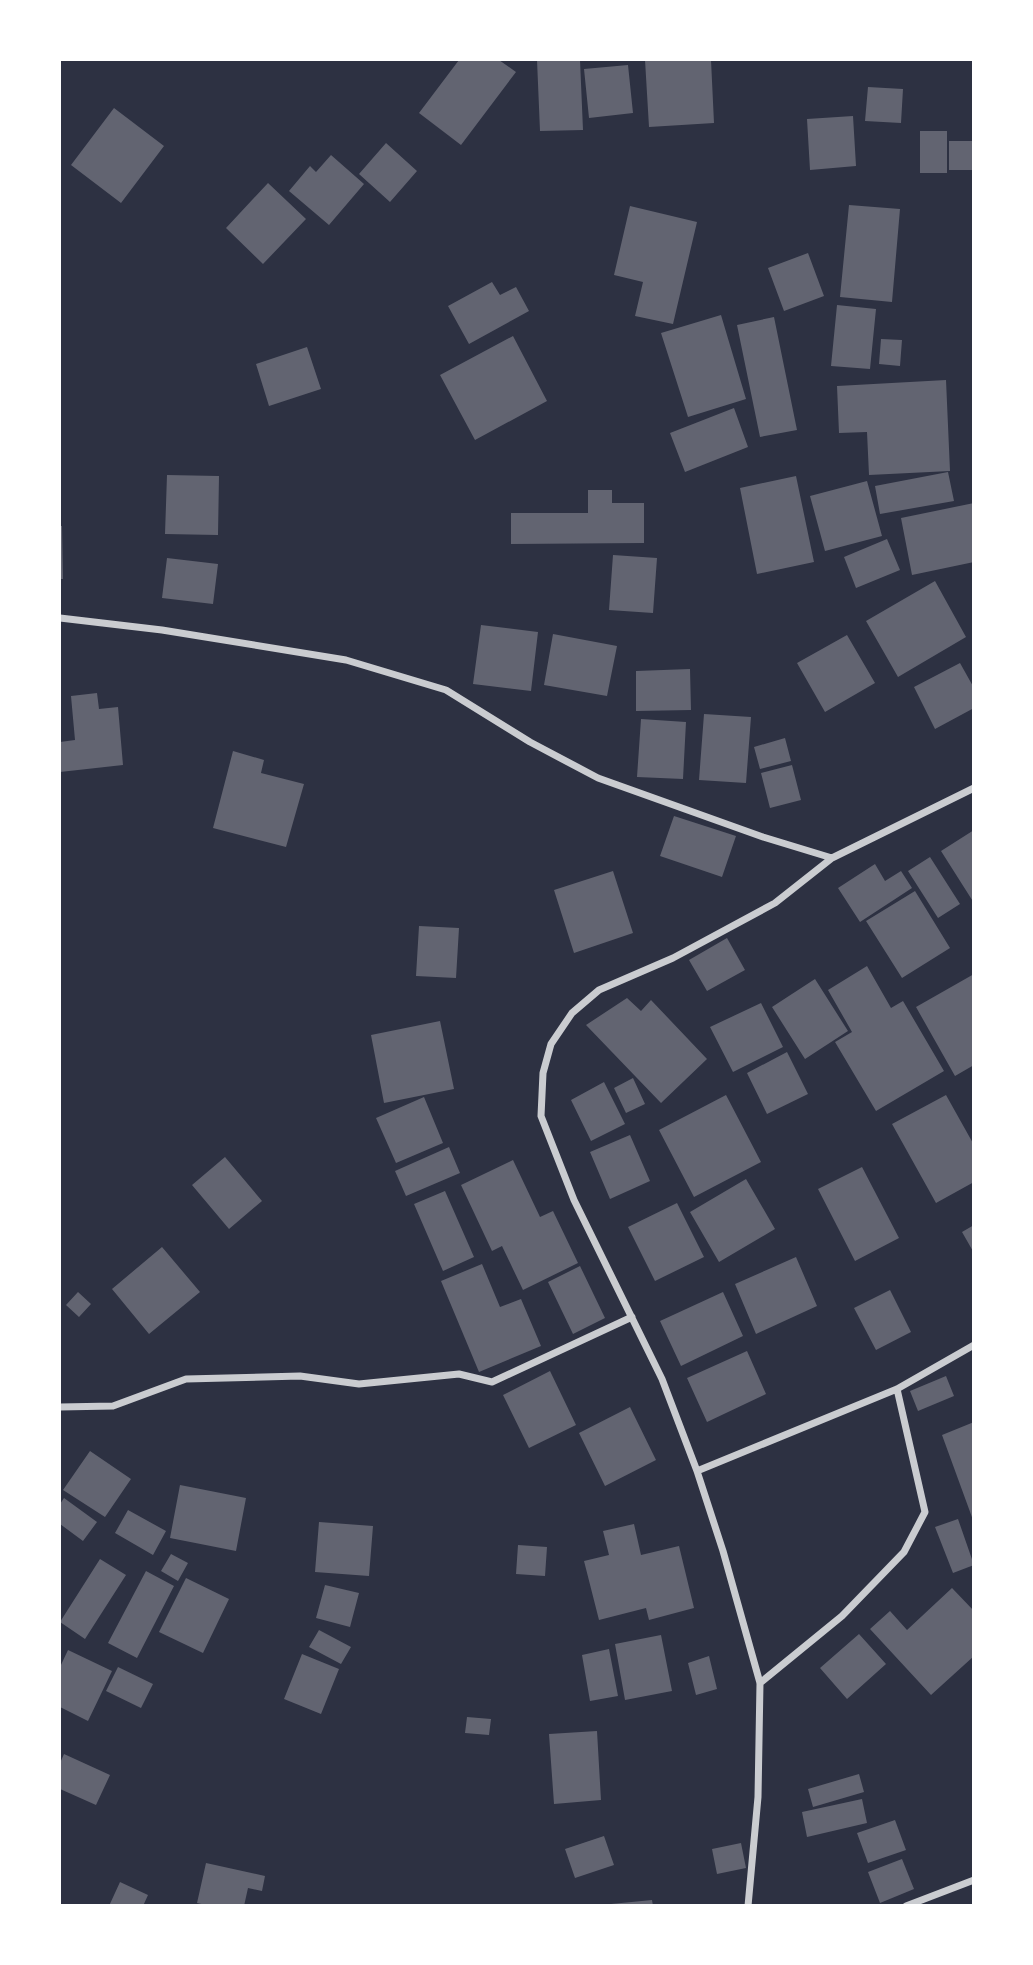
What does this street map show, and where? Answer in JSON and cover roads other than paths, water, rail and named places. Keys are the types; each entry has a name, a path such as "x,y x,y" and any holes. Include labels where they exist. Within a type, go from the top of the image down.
{"street":[{"path":"60,618 162,630 346,660 446,690 530,742 598,778 763,837 832,858"},
{"path":"748,1906 758,1797 760,1683 723,1551 697,1471 662,1379 574,1200 541,1116 543,1073 551,1044 572,1013 599,990 673,958 775,903 832,858 974,788"},
{"path":"60,1407 114,1406 186,1379 300,1376 359,1384 459,1374 492,1382 632,1317"},
{"path":"697,1471 897,1389 974,1345"},
{"path":"760,1683 842,1616 904,1552 925,1512 897,1389"},
{"path":"906,1906 974,1880"}]}
